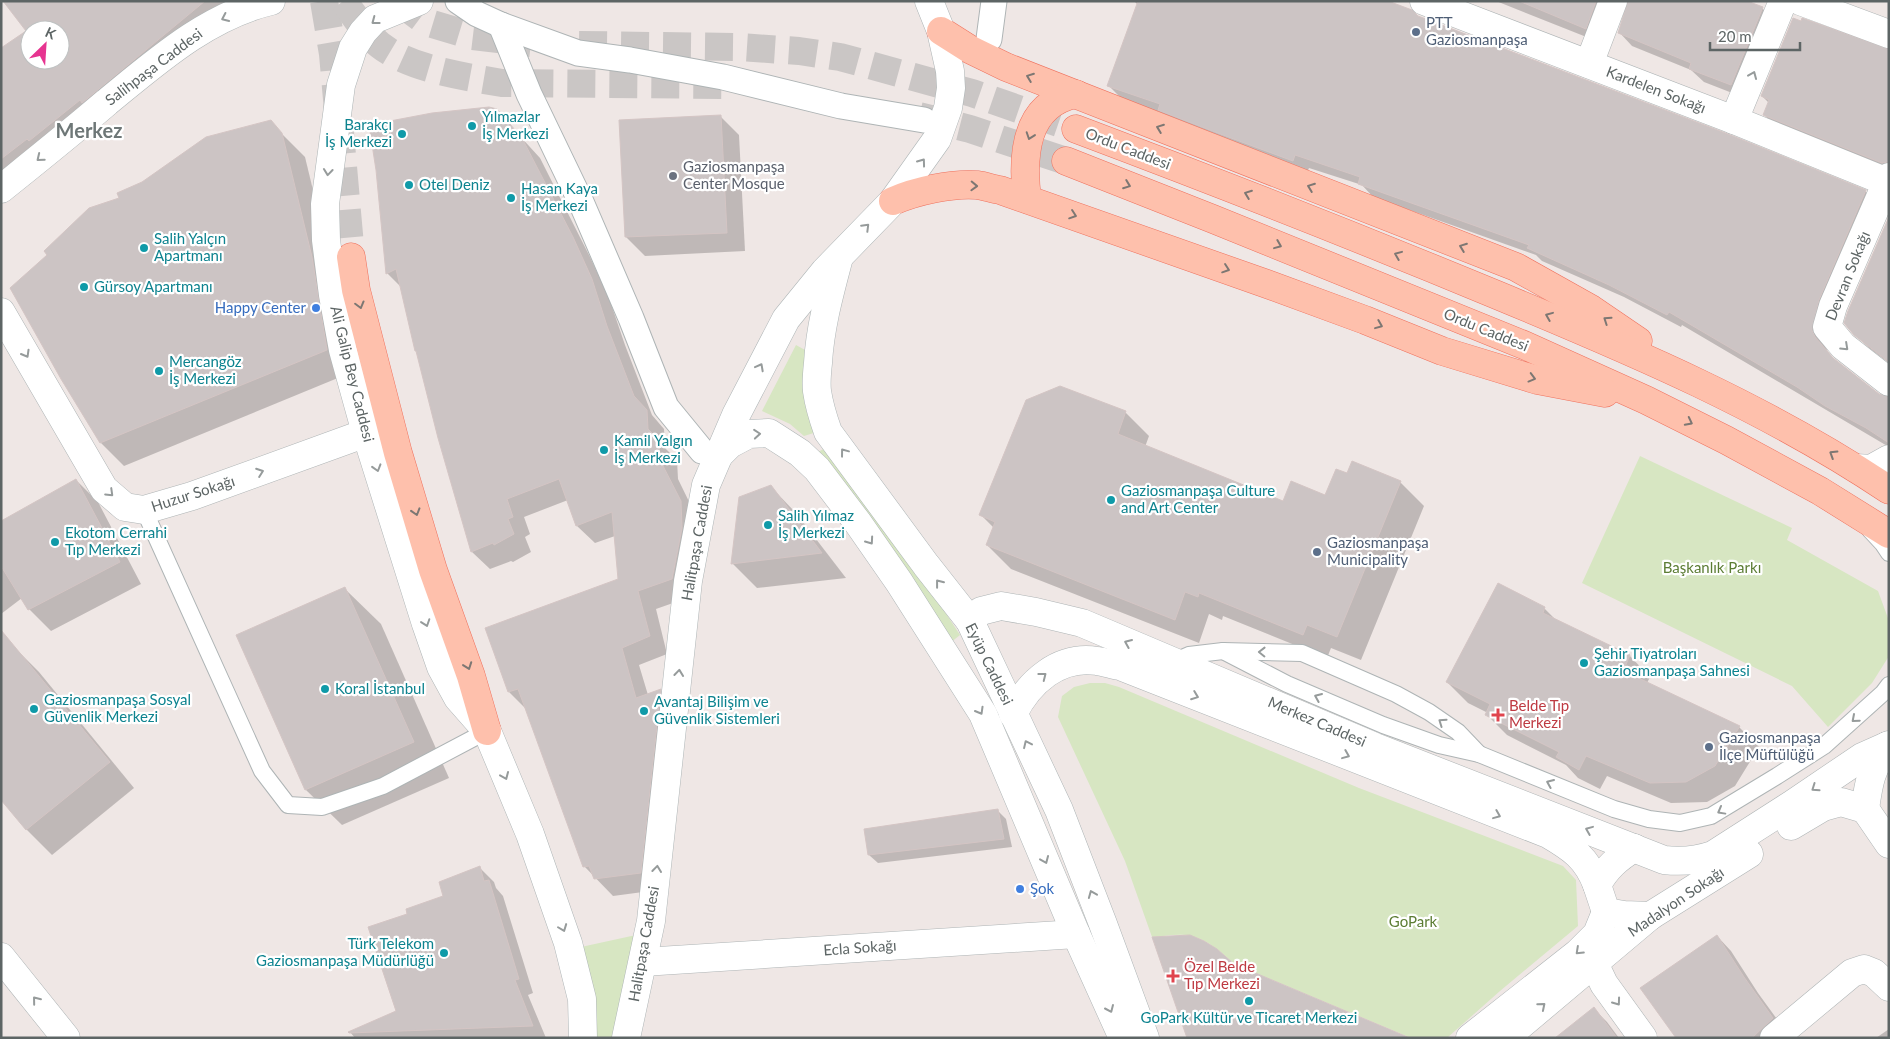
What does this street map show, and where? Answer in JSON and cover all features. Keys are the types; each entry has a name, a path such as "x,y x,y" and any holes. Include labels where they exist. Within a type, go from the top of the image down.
{"main road":[{"path":"941,30 988,60 1516,268 1591,309 1639,341 1674,371"},
{"path":"1027,199 1024,176 1025,152 1036,122 1043,110 1054,102 1065,96 1076,94"},
{"name":"Ordu Caddesi","path":"1076,129 1266,200 1608,341 1674,371 1813,441 1889,490"},
{"name":"Ordu Caddesi","path":"1066,161 1524,345 1646,400 1726,440 1852,510 1889,534"},
{"path":"893,201 914,192 977,185 1027,199 1320,303 1442,351 1537,380 1646,400"},
{"path":"351,257 356,290 398,453 434,570 471,676 486,731"}],"street":[{"name":"Salihpaşa Caddesi","path":"1,189 188,38 224,17 271,1"},
{"name":"Ali Galip Bey Caddesi","path":"419,1 375,19 363,32 353,48 341,85 330,158 325,204 326,240 343,350 391,518 441,667 458,698 486,731"},
{"path":"458,1 477,14 501,26 578,53 630,60 723,77 841,106 924,120"},
{"path":"910,1 941,30"},
{"name":"Halitpaşa Caddesi","path":"626,1038 651,921 688,581 706,485 709,455 736,415 786,320 840,254 893,201 932,149 946,115 951,88 948,56 941,30 929,1"},
{"path":"989,40 994,1"},
{"path":"1589,64 1613,1"},
{"path":"1734,120 1783,1"},
{"path":"1800,1 1889,34"},
{"name":"Kardelen Sokağı","path":"1433,3 1888,180"},
{"path":"501,26 529,94 581,202 631,318 666,407 709,455"},
{"name":"Devran Sokağı","path":"1888,180 1834,306 1827,327 1843,346 1889,382"},
{"name":"Eyüp Caddesi","path":"840,254 827,300 819,342 816,389 828,432 926,565 970,621 1059,810 1104,924 1145,1038"},
{"name":"Huzur Sokağı","path":"1,312 104,489 125,507 144,510 192,496 366,433"},
{"name":"Eyüp Caddesi","path":"709,455 749,434 769,433 800,452 817,469 858,523 899,582 983,714 1076,934 1123,1038"},
{"path":"1856,468 1871,469 1889,459"},
{"name":"Merkez Caddesi","path":"970,621 981,611 1001,606 1082,622 1366,743 1423,775"},
{"path":"954,670 970,621"},
{"name":"Merkez Caddesi","path":"1013,714 1030,686 1047,672 1073,661 1096,660 1120,666 1460,789 1664,860"},
{"path":"486,731 530,834 568,943 582,999 583,1038"},
{"path":"1888,746 1874,766 1868,786 1865,809 1889,844"},
{"name":"Madalyon Sokağı","path":"1664,860 1684,862 1699,860 1713,855 1791,806 1862,757 1888,746"},
{"name":"Merkez Caddesi","path":"1460,789 1568,845 1589,868 1597,885"},
{"name":"Madalyon Sokağı","path":"1492,1034 1594,963 1650,916 1823,807 1841,802 1865,809"},
{"path":"1634,848 1618,858 1608,868 1597,885 1606,912 1650,916 1661,904 1667,889 1669,872 1664,860"},
{"name":"Madalyon Sokağı","path":"1492,1034 1597,934 1606,912"},
{"name":"Ecla Sokağı","path":"643,962 1076,934 1104,924"},
{"path":"1,957 66,1038"},
{"path":"1594,963 1604,984 1643,1038"},
{"path":"1774,1038 1852,973 1864,968 1874,972 1889,988"}],"lane":[{"path":"144,510 262,771 288,805 322,807 383,786 486,731"},
{"path":"1852,510 1889,553"},
{"path":"1223,651 1287,684 1383,725 1439,745 1479,754 1614,809 1649,819 1680,823 1711,816 1824,746 1883,693 1889,685"},
{"path":"1173,662 1189,655 1223,651 1302,653 1396,694 1429,712 1458,732 1479,754"},
{"path":"1824,746 1839,772"}],"green space":[{"path":"796,345 805,350 803,387 807,413 817,432 804,436 790,424 762,411"},
{"path":"827,447 907,554 960,635 950,643 818,452"},
{"name":"Başkanlık Parkı","path":"1640,456 1792,528 1787,540 1878,591 1889,621 1889,656 1872,683 1828,727 1792,686 1582,583"},
{"name":"GoPark","path":"1090,683 1105,683 1119,687 1359,788 1563,866 1576,880 1578,926 1447,1038 1411,1038 1234,964 1215,947 1198,938 1182,935 1152,937 1125,861 1058,717 1062,696 1074,687"},
{"path":"636,935 612,1038 596,1038 597,1028 581,947"}],"building":[{"path":"3,1 205,1 82,103 80,100 29,141 27,139 1,159 1,48 20,35 20,70 70,70 70,20 20,20 20,23"},
{"path":"1138,1 1388,1 1412,10 1418,16 1728,134 1866,190 1819,300 1812,330 1815,337 1833,358 1879,394 1889,397 1889,443 1669,312 1667,315 1609,285 1527,248 1529,245 1358,184 1360,177 1295,155 1293,161 1215,132 1158,110 1160,104 1107,86"},
{"path":"1519,1 1596,1 1586,29"},
{"path":"1628,1 1747,1 1763,7 1731,85 1689,69 1691,63 1618,33"},
{"path":"1793,18 1801,21 1802,18 1889,49 1889,162 1882,163 1763,115 1769,100 1761,96"},
{"path":"489,107 497,109 522,138 573,237 592,279 607,326 634,396 647,410 648,429 659,440 660,460 681,501 682,528 672,579 638,591 650,636 622,648 636,698 661,689 641,873 594,879 589,866 583,867 518,689 508,692 485,628 618,579 612,512 576,526 559,479 507,499 513,517 508,519 514,534 494,545 493,543 471,552 438,438 396,269 386,274 376,170 369,125 432,113"},
{"name":"Gaziosmanpaşa Center Mosque","path":"721,115 727,233 625,237 619,120"},
{"path":"271,120 282,133 312,257 327,350 100,443 61,379 10,288 47,255 44,251 89,208 119,198 117,193 142,182 206,137"},
{"path":"1889,217 1889,362 1854,335 1844,323"},
{"name":"Gaziosmanpaşa Culture and Art Center","path":"1060,386 1126,411 1118,434 1283,501 1291,481 1325,495 1336,469 1347,473 1352,461 1401,481 1337,637 1307,625 1303,635 1199,593 1198,597 1185,592 1175,620 986,545 995,522 979,515 1026,400"},
{"name":"Ekotom Cerrahi Tıp Merkezi","path":"76,479 120,562 28,610 1,566 1,521"},
{"name":"Salih Yılmaz İş Merkezi","path":"771,485 822,553 731,564 739,497"},
{"path":"1498,583 1545,607 1543,613 1630,655 1625,667 1632,670 1630,674 1740,726 1715,766 1686,782 1650,783 1586,756 1579,770 1556,757 1559,752 1485,715 1490,704 1446,682"},
{"name":"Koral İstanbul","path":"345,587 414,742 305,790 236,635"},
{"name":"Gaziosmanpaşa Sosyal Güvenlik Merkezi","path":"1,630 110,762 26,830 1,800"},
{"path":"998,809 1004,839 868,855 864,829"},
{"name":"Türk Telekom Gaziosmanpaşa Müdürlüğü","path":"480,866 484,881 489,880 519,979 515,980 533,1026 349,1033 396,1011 368,927 407,914 406,909 443,896 439,882"},
{"name":"GoPark Kültür ve Ticaret Merkezi","path":"1190,935 1217,949 1234,964 1410,1038 1187,1038 1152,937"},
{"path":"1717,935 1773,1018 1752,1038 1676,1038 1640,988"},
{"path":"1594,1007 1617,1038 1555,1038"}],"tunnel":[{"path":"324,1 333,54 351,257"},
{"path":"343,1 368,34 384,48 415,64 451,74 502,83 729,85"},
{"path":"398,1 426,22 472,36 531,43"},
{"path":"579,45 738,47 799,51 840,57 972,93 1076,129"},
{"path":"919,116 970,129 1066,161"}],"place":[{"name":"PTT Gaziosmanpaşa","path":"1416,32"},
{"name":"Yılmazlar İş Merkezi","path":"472,126"},
{"name":"Barakçı İş Merkezi","path":"402,134"},
{"name":"Gaziosmanpaşa Center Mosque","path":"673,176"},
{"name":"Otel Deniz","path":"409,185"},
{"name":"Hasan Kaya İş Merkezi","path":"511,198"},
{"name":"Salih Yalçın Apartmanı","path":"144,248"},
{"name":"Gürsoy Apartmanı","path":"84,287"},
{"name":"Happy Center","path":"316,308"},
{"name":"Mercangöz İş Merkezi","path":"159,371"},
{"name":"Kamil Yalgın İş Merkezi","path":"604,450"},
{"name":"Gaziosmanpaşa Culture and Art Center","path":"1111,500"},
{"name":"Salih Yılmaz İş Merkezi","path":"768,525"},
{"name":"Ekotom Cerrahi Tıp Merkezi","path":"55,542"},
{"name":"Gaziosmanpaşa Municipality","path":"1317,552"},
{"name":"Şehir Tiyatroları Gaziosmanpaşa Sahnesi","path":"1584,663"},
{"name":"Koral İstanbul","path":"325,689"},
{"name":"Gaziosmanpaşa Sosyal Güvenlik Merkezi","path":"34,709"},
{"name":"Avantaj Bilişim ve Güvenlik Sistemleri","path":"644,711"},
{"name":"Belde Tıp Merkezi","path":"1498,715"},
{"name":"Gaziosmanpaşa İlçe Müftülüğü","path":"1709,747"},
{"name":"Şok","path":"1020,889"},
{"name":"Türk Telekom Gaziosmanpaşa Müdürlüğü","path":"444,953"},
{"name":"Özel Belde Tıp Merkezi","path":"1173,976"},
{"name":"GoPark Kültür ve Ticaret Merkezi","path":"1249,1001"}],"district":[{"name":"Merkez","path":"89,131"}]}
